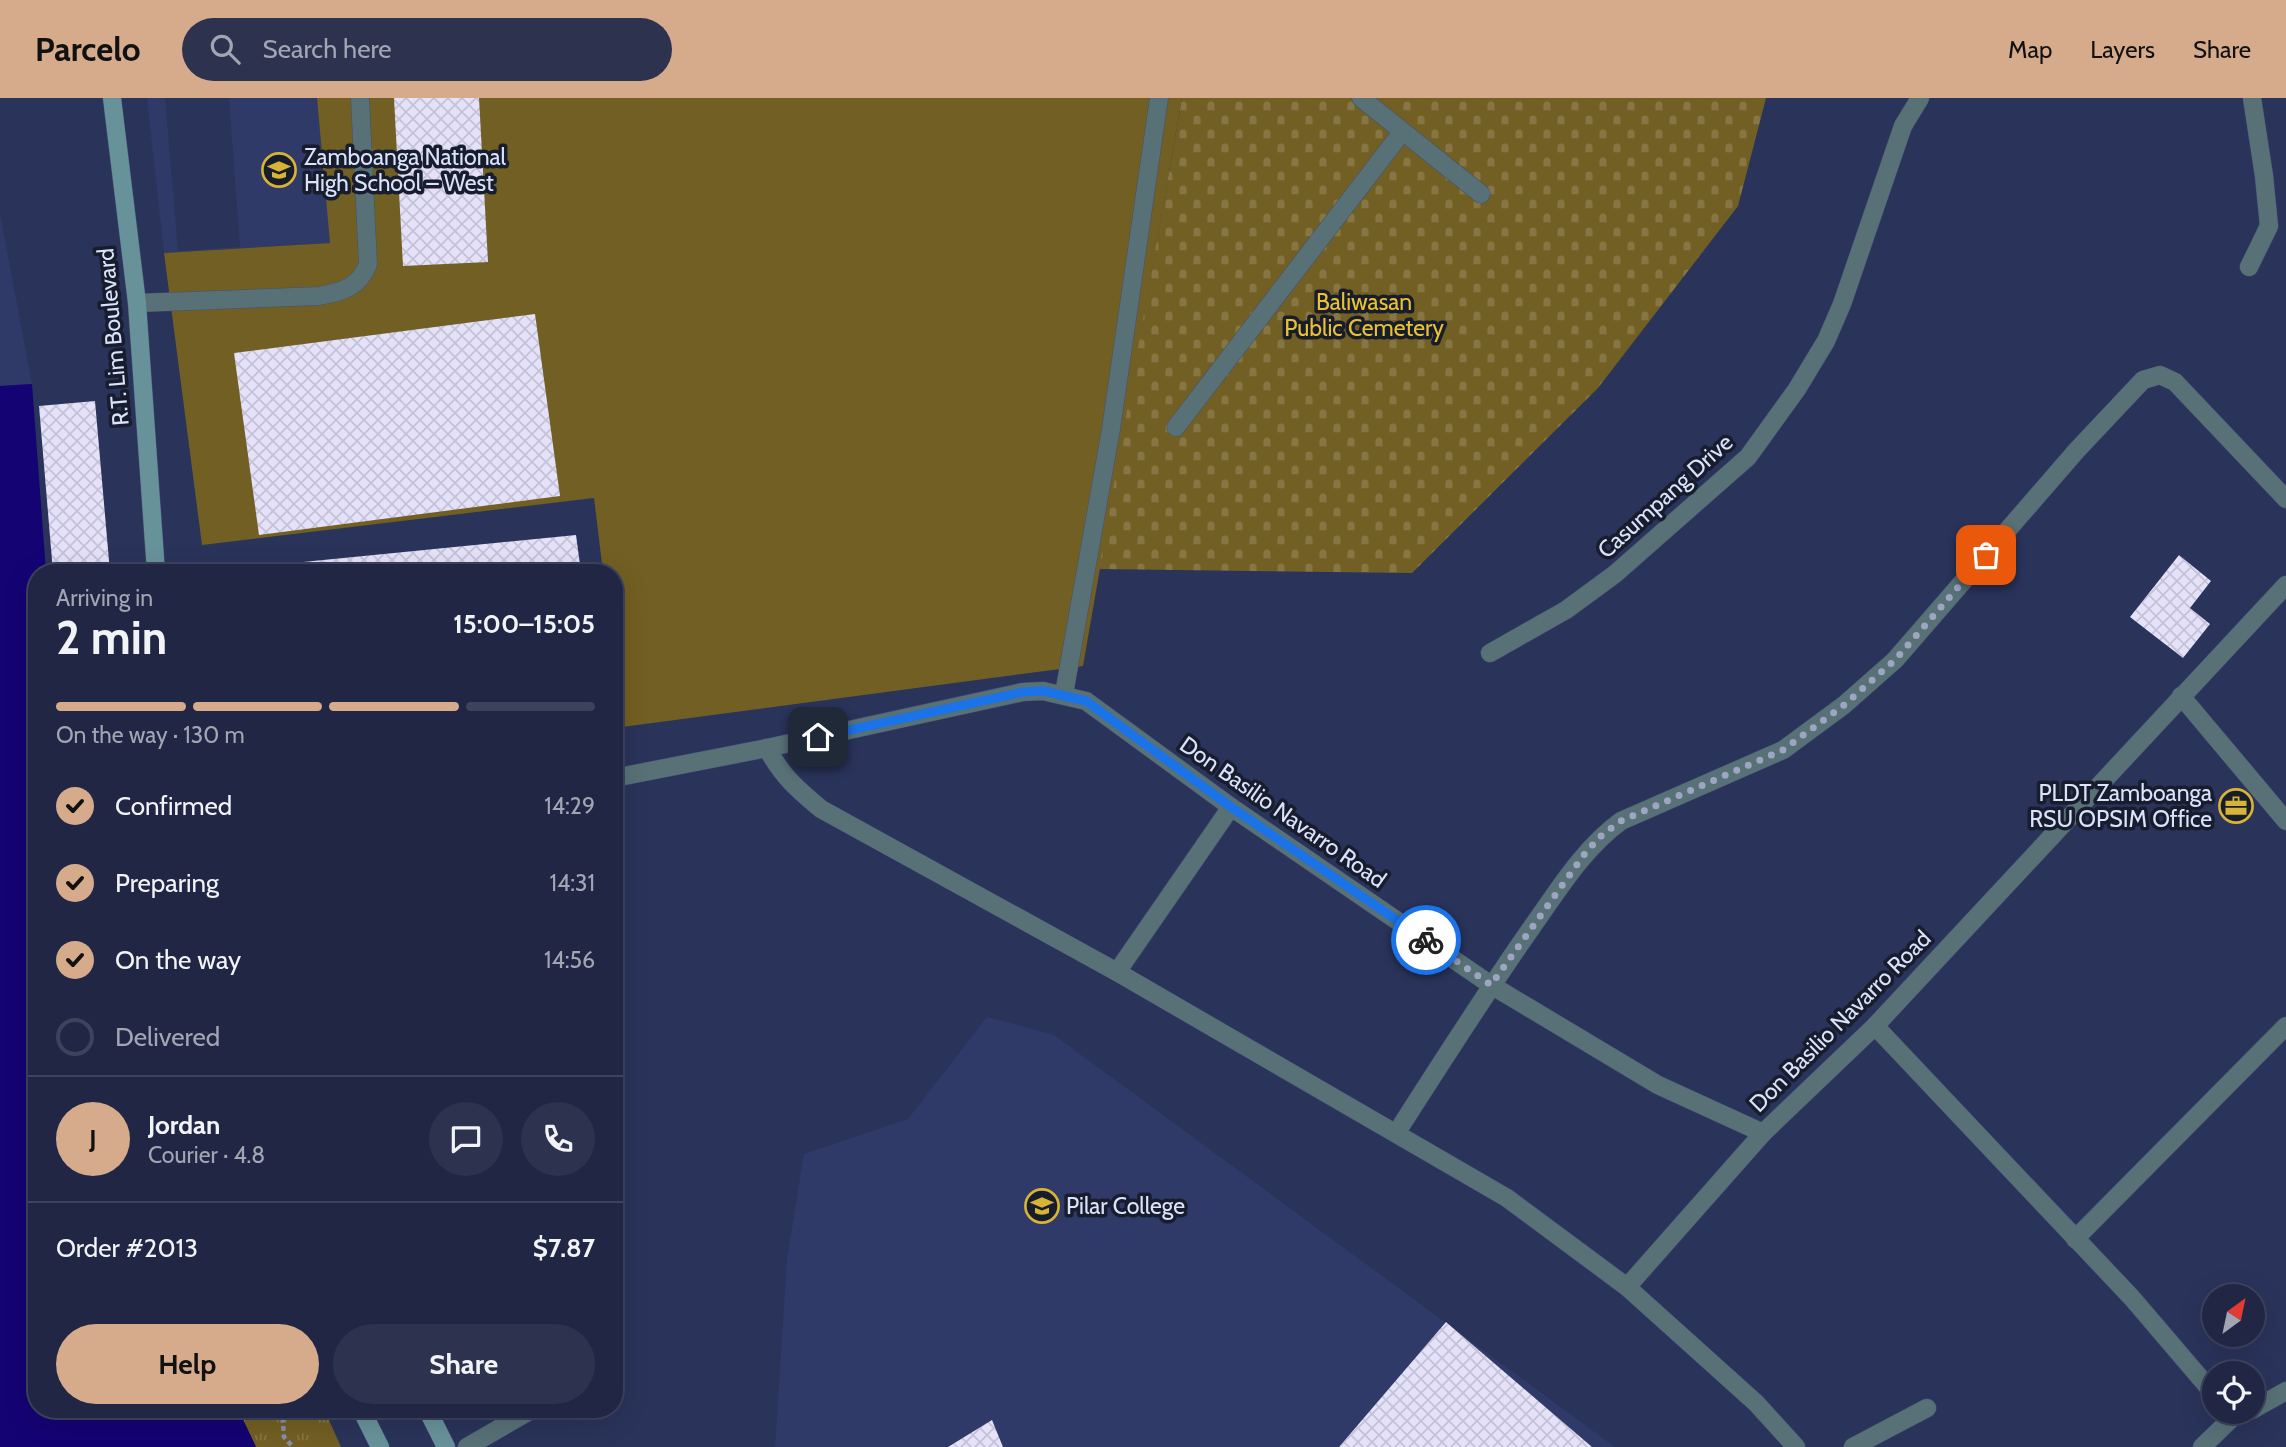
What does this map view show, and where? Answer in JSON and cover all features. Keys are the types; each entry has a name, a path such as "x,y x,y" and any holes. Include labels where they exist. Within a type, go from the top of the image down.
{"main road":[{"name":"R.T. Lim Boulevard","path":"112,98 137,303 155,564"},
{"path":"366,1418 380,1447"},
{"path":"431,1418 446,1447"}],"street":[{"path":"137,303 319,296 340,292 360,281 368,264 360,98"},
{"path":"1064,694 1111,429 1159,98"},
{"path":"1361,98 1481,194"},
{"name":"Casumpang Drive","path":"1490,653 1566,610 1615,574 1748,457 1797,388 1826,341 1842,304 1903,126 1920,98"},
{"path":"2249,267 2269,226 2252,98"},
{"path":"1176,427 1402,132"},
{"path":"1397,1132 1491,985 1575,867 1602,835 1621,821 1783,750 1844,705 1895,660 2077,450 2143,380 2160,375 2175,382 2286,499"},
{"name":"Don Basilio Navarro Road","path":"623,776 1023,692 1064,694 1086,701 1231,807 1491,985 1658,1085 1763,1133 1875,1026 2286,586"},
{"path":"2181,696 2286,821"},
{"path":"767,748 779,771 821,809 1117,972 1507,1198 1627,1287 1756,1403 1796,1447"},
{"path":"1117,972 1231,807"},
{"path":"1875,1026 2132,1298 2202,1380"},
{"path":"2076,1239 2286,1026"},
{"path":"1627,1287 1763,1133"},
{"path":"2265,1403 2286,1391"},
{"path":"1853,1447 1927,1408"},
{"path":"467,1447 517,1418"},
{"path":"2202,1447 2226,1424"}],"path":[{"path":"283,1418 284,1437 293,1447"}],"shaded area":[{"name":"Zamboanga National High School – West","path":"147,98 165,98 178,251 240,247 229,98 317,98 331,243 164,253"},
{"path":"0,214 32,384 0,386"},
{"path":"32,384 45,564 28,564 28,1418 242,1418 256,1447 0,1447 0,386"},
{"name":"Pilar College","path":"987,1017 1054,1035 1615,1447 775,1447 787,1259 804,1154 908,1119"}],"green space":[{"path":"317,98 1182,98 1083,666 623,727 623,564 602,564 594,498 202,545 164,253 330,243"},
{"name":"Baliwasan Public Cemetery","path":"1182,98 1766,98 1738,206 1598,388 1412,573 1099,569"},
{"path":"242,1418 328,1418 341,1447 256,1447"}],"building":[{"path":"394,98 479,98 488,262 403,266"},
{"path":"535,314 560,496 259,535 234,353"},
{"path":"95,401 109,564 52,564 39,406"},
{"path":"576,535 580,564 303,564"},
{"path":"2179,555 2211,581 2190,608 2210,624 2183,658 2130,617"},
{"path":"1446,1322 1592,1447 1339,1447"},
{"path":"992,1420 1003,1447 948,1447"}],"way so far":[{"path":"1426,940 1491,985 1586,852 1602,835 1621,821 1783,750 1844,705 1895,660 1986,555"}],"place":[{"name":"Zamboanga National High School – West","path":"279,170"},
{"name":"PLDT Zamboanga RSU OPSIM Office","path":"2236,806"},
{"name":"Pilar College","path":"1042,1206"}],"route":[{"path":"818,737 1023,692 1044,691 1086,701 1231,807 1426,940"}]}
